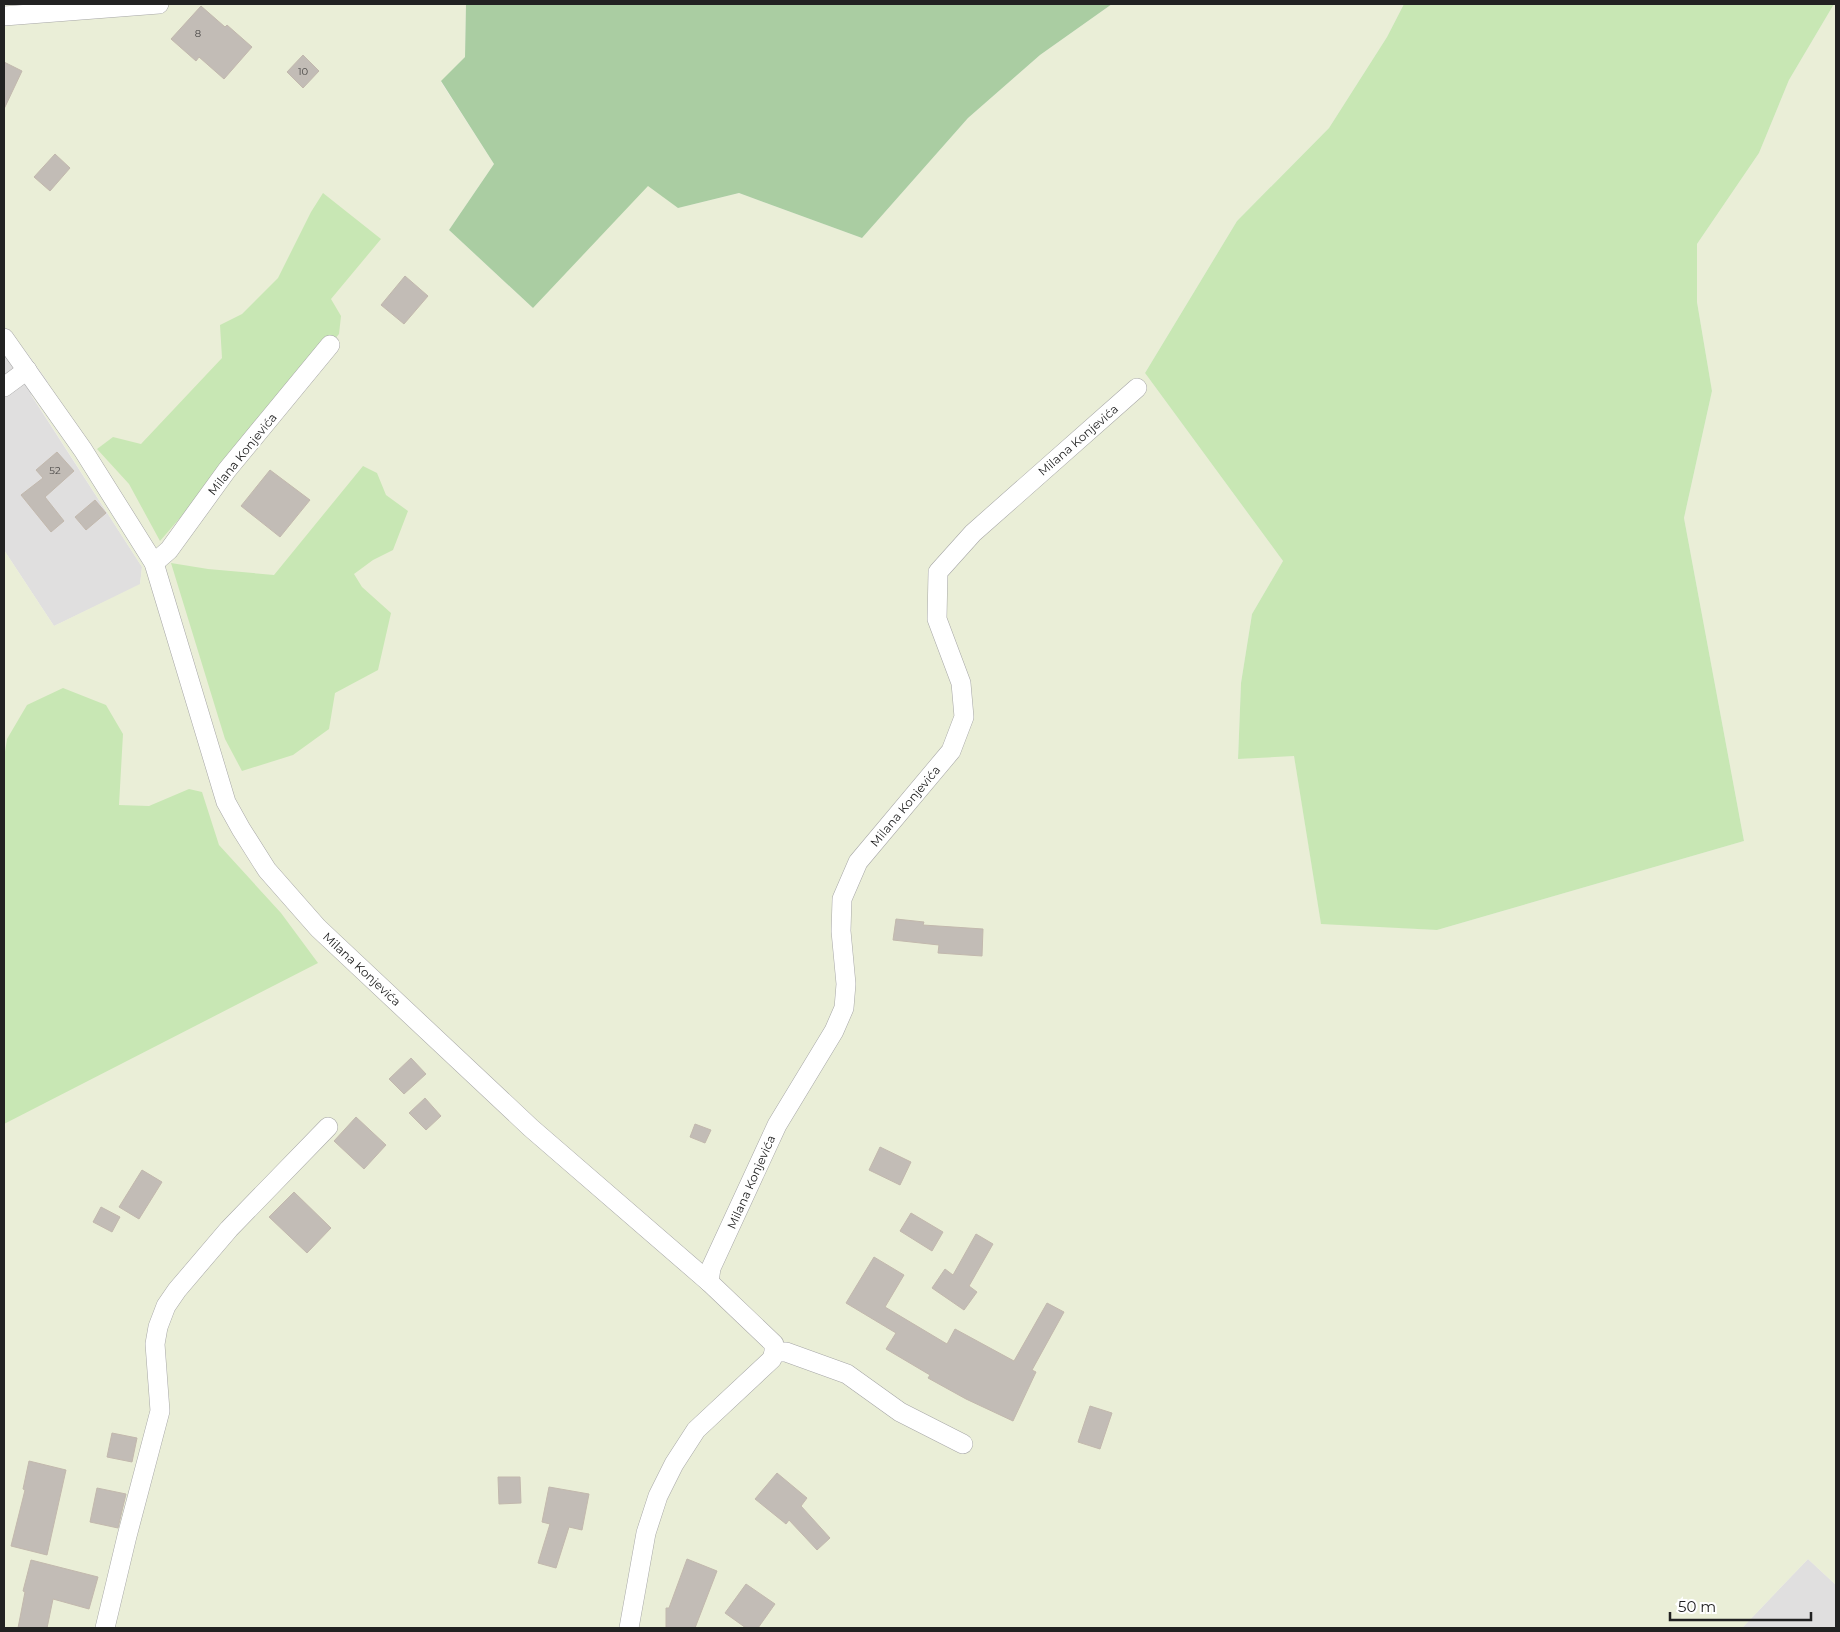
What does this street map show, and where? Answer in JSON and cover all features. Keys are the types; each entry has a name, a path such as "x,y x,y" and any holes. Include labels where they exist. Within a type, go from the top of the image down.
{"street":[{"path":"4,16 158,4"},
{"name":"Milana Konjevića","path":"4,338 83,450 154,563 226,802 266,870 318,928 531,1128 709,1282 774,1344 774,1352"},
{"name":"Milana Konjevića","path":"154,563 169,550 228,470 330,345"},
{"path":"4,387 27,370"},
{"name":"Milana Konjevića","path":"709,1282 711,1268 777,1125 834,1031 844,1008 846,984 841,931 842,899 858,862 951,751 964,717 961,683 937,619 938,572 973,533 1137,388"},
{"path":"105,1628 160,1411 155,1344 158,1327 166,1306 177,1290 229,1229 328,1127"},
{"path":"628,1628 646,1533 658,1496 674,1464 696,1430 772,1359 774,1352 786,1352 847,1374 900,1412 963,1444"}],"shaded area":[{"path":"4,331 27,353 48,382 31,395 142,567 140,585 54,626 4,550"},
{"path":"1808,1559 1836,1585 1836,1628 1742,1628"}],"green space":[{"path":"4,4 466,4 465,57 441,82 494,164 449,230 533,308 648,185 678,208 739,193 862,238 968,118 1040,55 1112,4 1404,4 1387,37 1329,128 1237,221 1145,373 1283,561 1252,614 1241,683 1238,759 1294,755 1321,923 1437,930 1744,841 1684,518 1712,391 1697,302 1697,244 1759,153 1789,80 1834,4 1836,4 1836,1585 1808,1559 1742,1628 4,1628 4,550 54,626 140,584 142,567 31,394 48,382 27,353 4,331"},
{"path":"466,4 1112,4 1040,55 968,118 862,238 739,193 678,208 648,186 533,308 449,230 494,164 441,81 465,57"},
{"path":"1404,4 1834,4 1789,80 1759,153 1697,244 1697,302 1712,391 1684,518 1744,841 1437,930 1321,924 1294,756 1238,759 1241,683 1252,614 1283,561 1145,373 1237,221 1329,128 1387,37"},
{"path":"323,193 381,239 331,299 341,316 339,334 160,541 129,484 97,449 113,437 141,444 222,358 220,325 242,314 278,278 311,212"},
{"path":"363,466 377,473 386,495 408,511 393,550 373,560 354,574 362,587 391,613 378,670 335,693 329,729 293,755 242,771 225,739 171,563 208,569 274,575"},
{"path":"63,688 106,705 123,734 119,805 149,806 189,789 202,792 219,845 281,913 318,963 4,1124 4,758 7,739 27,705"}],"building":[{"path":"201,6 252,47 224,79 199,57 196,61 171,39"},
{"path":"303,55 319,71 303,88 287,72"},
{"path":"4,62 22,71 4,109"},
{"path":"55,154 70,168 50,191 34,177"},
{"path":"405,276 428,296 404,324 381,305"},
{"path":"57,452 74,471 45,497 64,521 51,532 21,495 43,478 36,470"},
{"path":"270,470 310,500 280,537 241,506"},
{"path":"95,500 106,513 86,530 75,517"},
{"path":"896,919 924,922 923,925 983,929 982,956 938,953 939,945 893,940"},
{"path":"411,1058 426,1074 404,1094 389,1079"},
{"path":"425,1098 441,1116 426,1130 409,1113"},
{"path":"356,1117 386,1145 364,1169 334,1141"},
{"path":"695,1124 711,1130 705,1143 690,1137"},
{"path":"880,1147 911,1162 900,1185 869,1170"},
{"path":"142,1170 162,1182 139,1219 119,1207"},
{"path":"294,1192 331,1228 307,1253 269,1217"},
{"path":"101,1207 120,1217 112,1232 93,1222"},
{"path":"911,1213 943,1232 932,1251 900,1231"},
{"path":"976,1234 993,1244 969,1286 977,1292 964,1310 932,1288 945,1269 953,1275"},
{"path":"874,1257 904,1275 885,1307 947,1344 955,1329 1014,1361 1047,1303 1064,1312 1032,1370 1036,1372 1013,1421 966,1399 928,1378 930,1375 886,1349 896,1333 846,1303"},
{"path":"1090,1406 1112,1413 1100,1449 1078,1442"},
{"path":"112,1433 137,1438 132,1462 107,1457"},
{"path":"29,1461 66,1470 47,1555 11,1546 25,1490 23,1489"},
{"path":"777,1473 807,1498 801,1506 830,1538 817,1550 789,1520 786,1524 755,1499"},
{"path":"498,1477 520,1477 521,1503 499,1504"},
{"path":"549,1487 589,1494 582,1530 569,1527 556,1568 538,1563 550,1524 542,1522"},
{"path":"97,1488 126,1494 118,1528 90,1522"},
{"path":"687,1559 717,1571 695,1628 666,1628 666,1608 669,1608"},
{"path":"31,1560 98,1577 89,1609 53,1599 47,1628 18,1628 25,1592 23,1591"},
{"path":"746,1584 775,1604 758,1628 746,1628 725,1613"}]}
